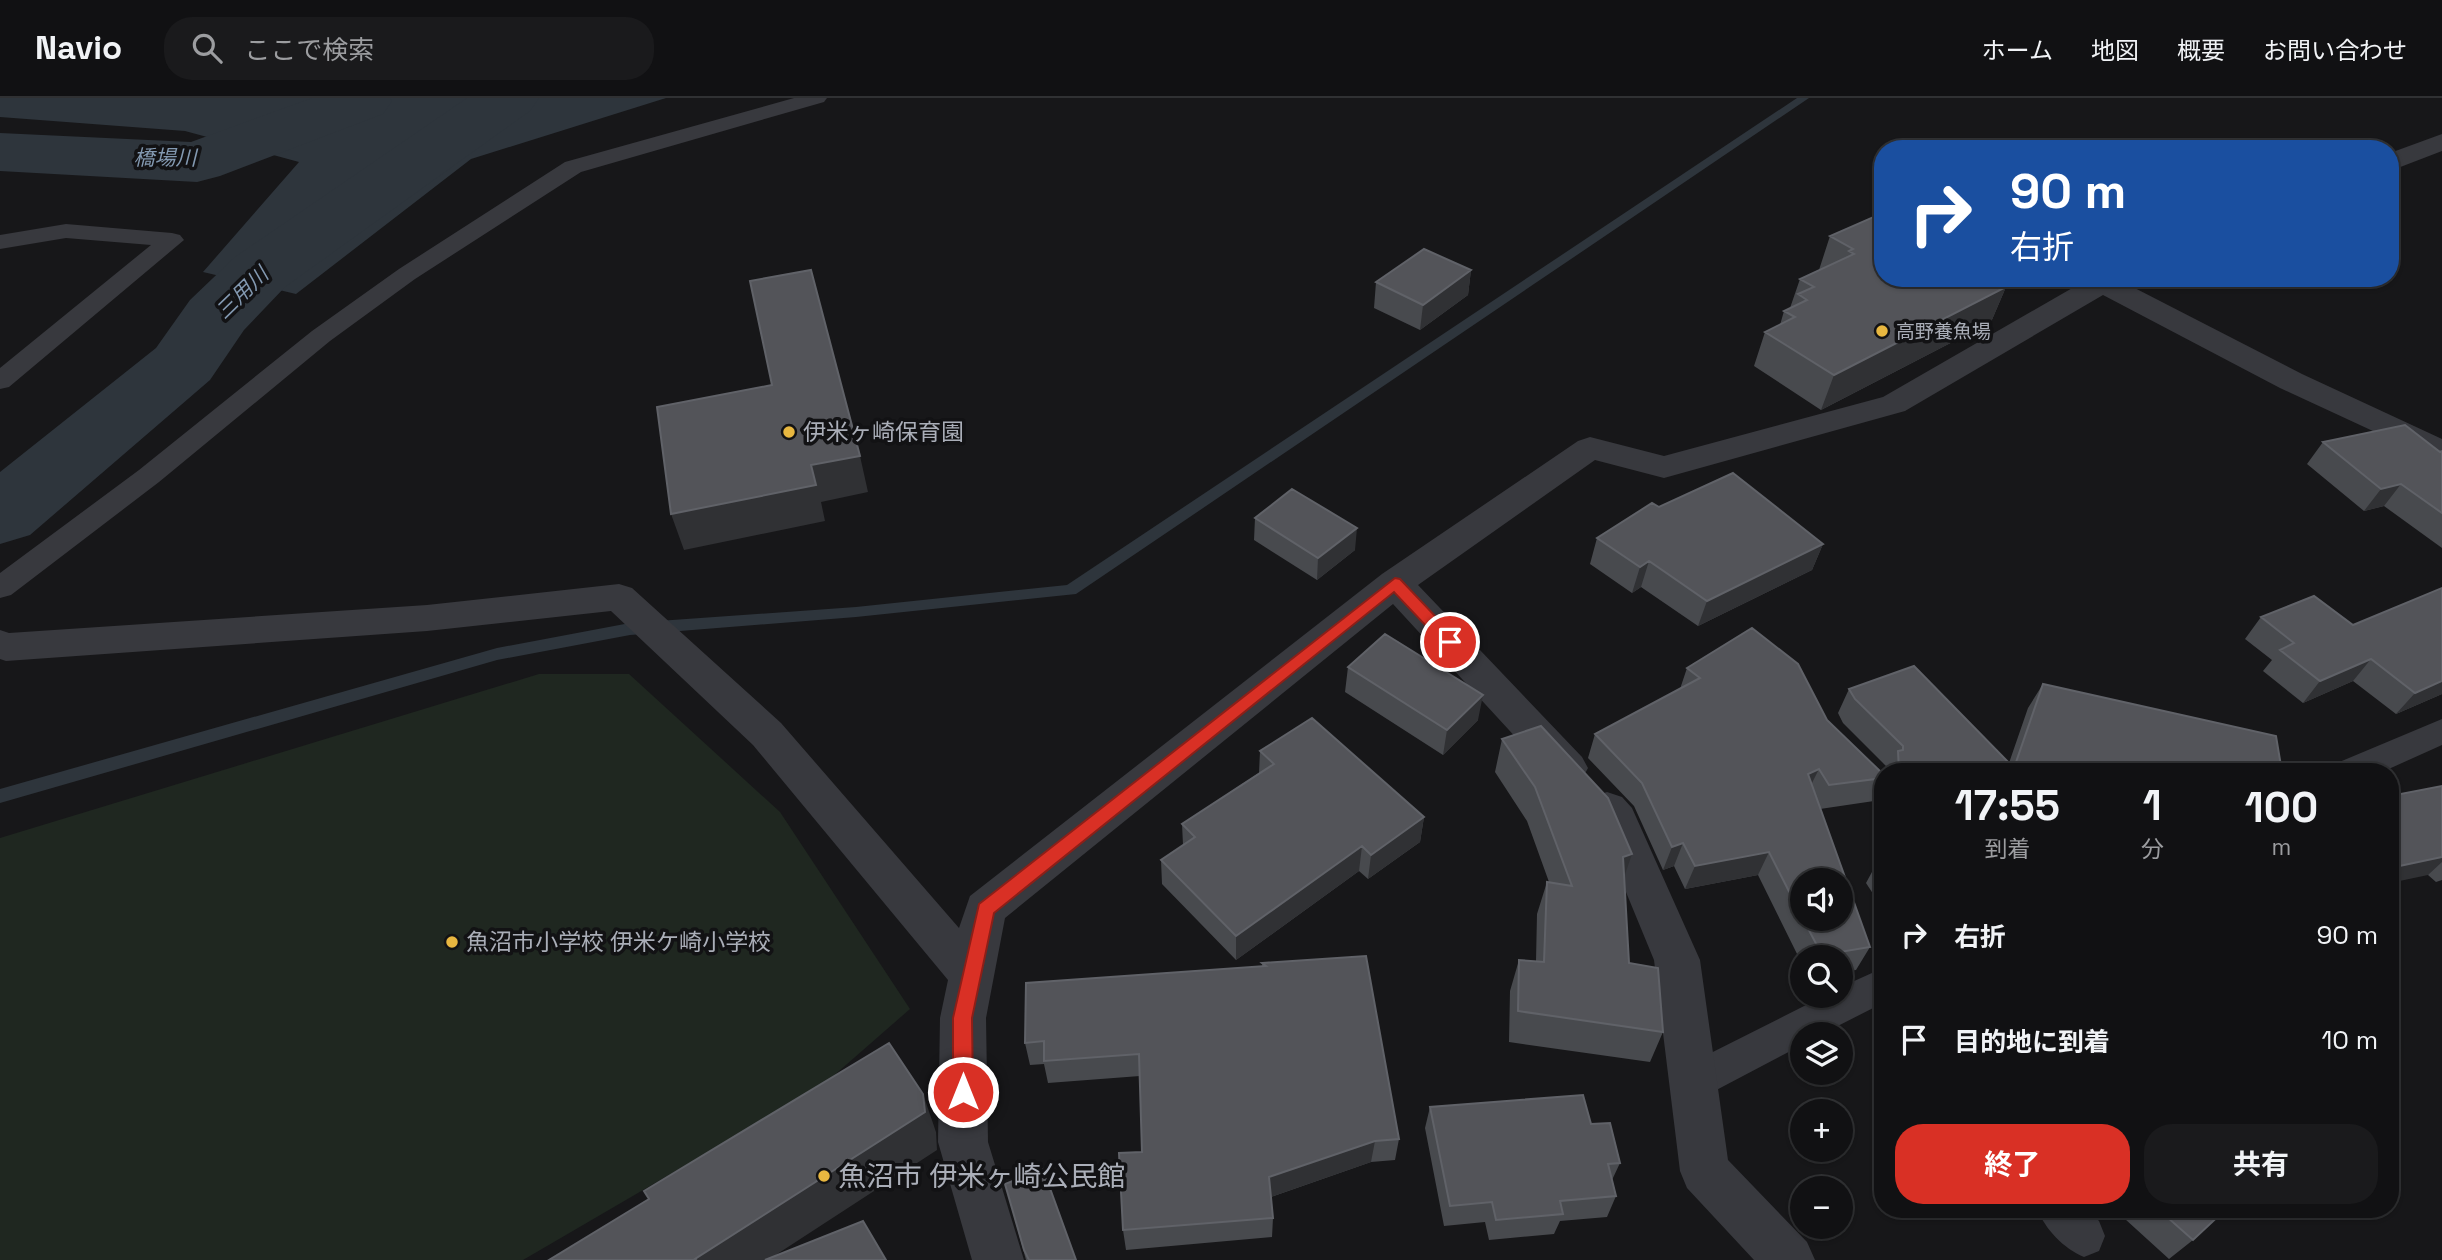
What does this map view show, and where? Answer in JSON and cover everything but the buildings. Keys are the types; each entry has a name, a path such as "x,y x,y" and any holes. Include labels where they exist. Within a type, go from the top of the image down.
{"street":[{"path":"2399,159 2442,142"},
{"path":"998,1260 963,1142 963,1018 985,909 1395,583 1590,448 1664,467 1894,404 2089,287"},
{"path":"2114,287 2291,381 2442,453"},
{"path":"1395,583 1617,820 1677,960 1691,1083 1705,1171 1789,1260"},
{"path":"0,644 6,647 427,618 620,597 767,734 972,975"}],"lane":[{"path":"0,588 149,476 321,336 407,274 573,167 817,98"},
{"path":"0,242 66,231 172,240 0,381"},
{"path":"2369,763 2442,731"},
{"path":"1691,1083 1874,990"}],"shaded area":[{"path":"0,98 666,98 471,159 296,294 203,272 299,162 185,131 0,117"},
{"name":"魚沼市小学校 伊米ケ崎小学校","path":"539,674 629,674 780,812 910,1009 823,1085 523,1260 0,1260 0,838"}],"waterway":[{"name":"三用川","path":"0,515 183,364 216,316 260,272 508,98"},
{"path":"0,796 497,654 630,629 856,612 1071,590 1804,98"},
{"name":"橋場川","path":"0,152 197,162 361,101"}],"place":[{"name":"高野養魚場","path":"1882,331"},
{"name":"伊米ヶ崎保育園","path":"789,432"},
{"name":"魚沼市小学校 伊米ケ崎小学校","path":"452,942"},
{"name":"魚沼市 伊米ヶ崎公民館","path":"824,1176"}],"route":[{"path":"963,1092 963,1018 985,909 1395,583 1450,642"}]}
